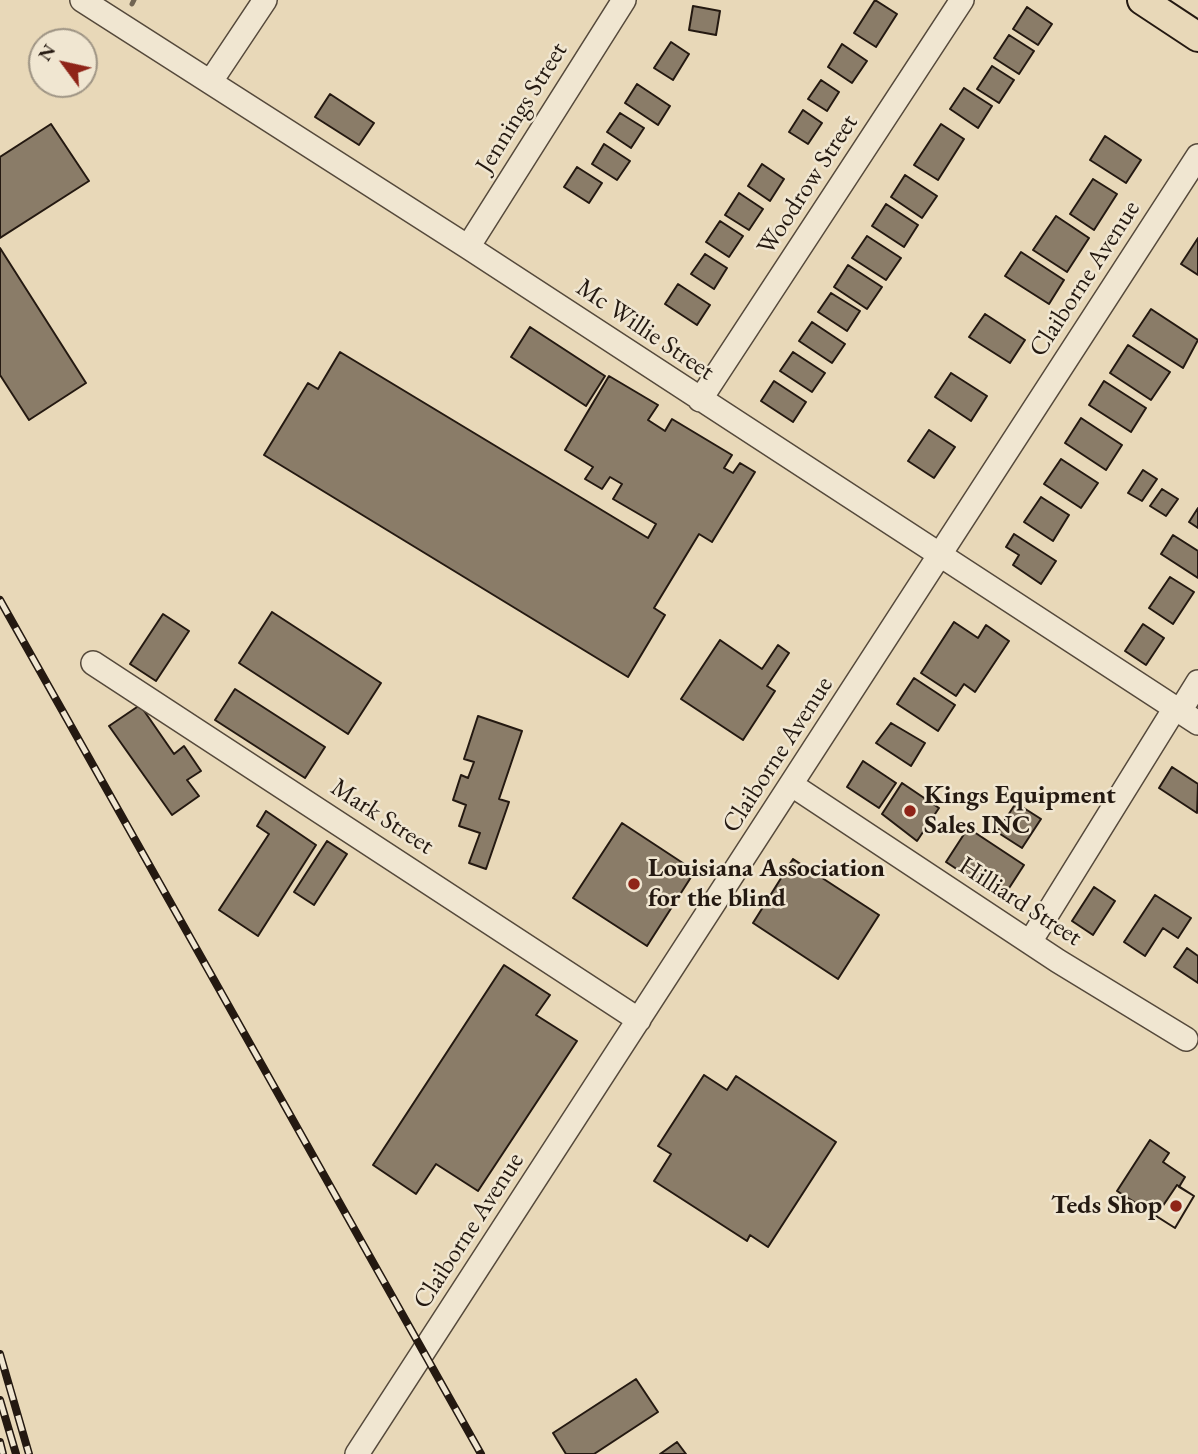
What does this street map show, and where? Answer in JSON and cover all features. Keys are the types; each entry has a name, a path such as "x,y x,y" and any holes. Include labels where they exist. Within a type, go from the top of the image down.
{"main road":[{"path":"1142,0 1198,37"}],"street":[{"name":"Mc Willie Street","path":"82,0 468,247 1184,714"},
{"path":"211,81 265,0"},
{"name":"Jennings Street","path":"468,247 624,0"},
{"name":"Woodrow Street","path":"700,400 962,0"},
{"name":"Claiborne Avenue","path":"357,1454 1198,156"},
{"name":"Mark Street","path":"93,663 639,1020"},
{"path":"1030,942 1184,714 1198,682"},
{"name":"Hilliard Street","path":"792,785 1030,942 1186,1039"}],"building":[{"path":"875,0 897,14 876,47 854,33"},
{"path":"693,6 720,11 716,35 689,30"},
{"path":"1027,7 1052,24 1038,45 1013,29"},
{"path":"1009,35 1034,51 1019,74 994,58"},
{"path":"671,42 689,54 673,80 654,68"},
{"path":"842,44 867,61 852,83 828,67"},
{"path":"992,66 1014,80 999,103 977,89"},
{"path":"821,80 839,92 827,111 808,99"},
{"path":"637,84 670,106 658,125 625,103"},
{"path":"964,88 992,106 978,128 950,109"},
{"path":"330,94 374,123 359,145 315,117"},
{"path":"803,110 822,123 808,144 789,132"},
{"path":"620,113 644,128 631,148 607,132"},
{"path":"51,124 89,181 0,238 0,157"},
{"path":"941,124 964,139 938,180 914,165"},
{"path":"1105,136 1141,160 1126,183 1090,160"},
{"path":"604,144 630,161 617,180 592,164"},
{"path":"762,164 784,179 770,201 748,186"},
{"path":"577,167 602,183 589,203 564,187"},
{"path":"905,175 937,196 922,218 891,197"},
{"path":"1093,179 1117,194 1094,230 1070,214"},
{"path":"739,193 763,209 749,230 725,215"},
{"path":"886,204 918,225 904,247 872,226"},
{"path":"1056,216 1089,238 1067,272 1033,250"},
{"path":"720,221 743,236 729,257 706,242"},
{"path":"867,236 901,258 886,280 852,258"},
{"path":"1198,238 1198,275 1181,264"},
{"path":"0,248 86,383 29,420 0,375"},
{"path":"1021,252 1064,280 1049,304 1005,276"},
{"path":"705,254 727,268 714,289 691,274"},
{"path":"848,265 882,287 867,309 834,287"},
{"path":"678,284 710,305 697,325 665,304"},
{"path":"831,293 860,311 847,331 818,312"},
{"path":"1151,309 1198,340 1183,368 1133,336"},
{"path":"985,314 1025,340 1010,363 969,337"},
{"path":"812,322 845,344 832,363 799,341"},
{"path":"530,327 605,376 586,406 511,357"},
{"path":"1128,345 1170,372 1151,400 1110,373"},
{"path":"340,352 648,538 656,524 613,499 622,484 610,477 602,489 585,479 593,467 565,450 609,376 658,405 648,420 665,431 672,419 732,455 724,468 733,473 740,463 755,472 712,542 699,534 654,608 665,615 628,677 264,455 308,383 318,389"},
{"path":"793,352 825,373 812,392 780,371"},
{"path":"951,373 987,396 971,421 935,397"},
{"path":"774,381 806,402 793,422 761,401"},
{"path":"1104,381 1146,408 1131,432 1089,405"},
{"path":"1081,418 1122,445 1106,470 1065,443"},
{"path":"929,430 955,447 934,478 908,461"},
{"path":"1061,459 1098,483 1081,508 1044,484"},
{"path":"1143,470 1157,479 1142,501 1128,493"},
{"path":"1162,489 1178,499 1166,516 1150,506"},
{"path":"1041,497 1069,515 1053,541 1024,522"},
{"path":"1198,508 1198,528 1189,522"},
{"path":"1014,534 1056,561 1041,584 1013,565 1019,555 1006,547"},
{"path":"1173,535 1198,551 1198,578 1161,554"},
{"path":"1170,577 1194,592 1173,624 1149,608"},
{"path":"272,612 381,683 348,734 239,663"},
{"path":"163,614 189,631 156,681 130,664"},
{"path":"954,622 978,638 986,625 1009,641 975,692 964,684 956,696 921,673"},
{"path":"1143,624 1164,638 1146,665 1125,651"},
{"path":"720,640 762,669 778,645 789,653 767,686 775,691 743,740 681,699"},
{"path":"914,678 955,705 938,731 897,704"},
{"path":"235,689 325,747 305,778 215,720"},
{"path":"140,705 174,754 184,746 201,771 187,780 199,796 172,815 109,726"},
{"path":"478,716 522,731 499,799 509,802 486,869 469,863 480,833 459,826 466,805 453,800 461,775 468,778 474,762 464,759"},
{"path":"891,723 925,743 911,766 876,743"},
{"path":"863,761 896,783 879,808 847,787"},
{"path":"1172,767 1198,784 1197,813 1159,788"},
{"name":"Kings Equipment Sales INC","path":"902,783 939,808 917,841 882,814"},
{"path":"1016,803 1041,819 1022,848 997,832"},
{"path":"266,811 316,845 258,936 219,910 269,834 257,826"},
{"name":"Louisiana Association for the blind","path":"622,823 695,871 647,946 573,898"},
{"path":"968,828 1024,865 1002,899 946,862"},
{"path":"327,841 347,854 314,905 294,892"},
{"path":"793,859 879,915 838,979 753,923"},
{"path":"1094,887 1115,901 1093,935 1072,921"},
{"path":"1155,895 1191,918 1178,938 1163,928 1145,956 1124,942"},
{"path":"1187,948 1198,956 1198,983 1174,967"},
{"path":"504,965 550,995 536,1015 577,1041 478,1191 436,1164 416,1194 373,1165"},
{"path":"704,1075 727,1090 736,1076 836,1142 768,1247 750,1235 747,1241 654,1181 671,1154 658,1146"},
{"path":"1150,1140 1169,1153 1163,1162 1185,1177 1179,1187 1194,1196 1175,1228 1117,1191"},
{"name":"Teds Shop","path":"1177,1185 1194,1196 1175,1228 1156,1216"},
{"path":"636,1379 658,1412 594,1454 566,1454 553,1433"},
{"path":"677,1442 686,1454 660,1454"}],"waterway":[{"path":"132,4 134,0"}],"railway":[{"path":"0,600 481,1454"},
{"path":"0,1354 29,1454"},
{"path":"0,1400 16,1454"},
{"path":"0,1442 3,1454"}],"place":[{"name":"Kings Equipment Sales INC","path":"910,811"},
{"name":"Louisiana Association for the blind","path":"634,884"},
{"name":"Teds Shop","path":"1176,1206"}]}
